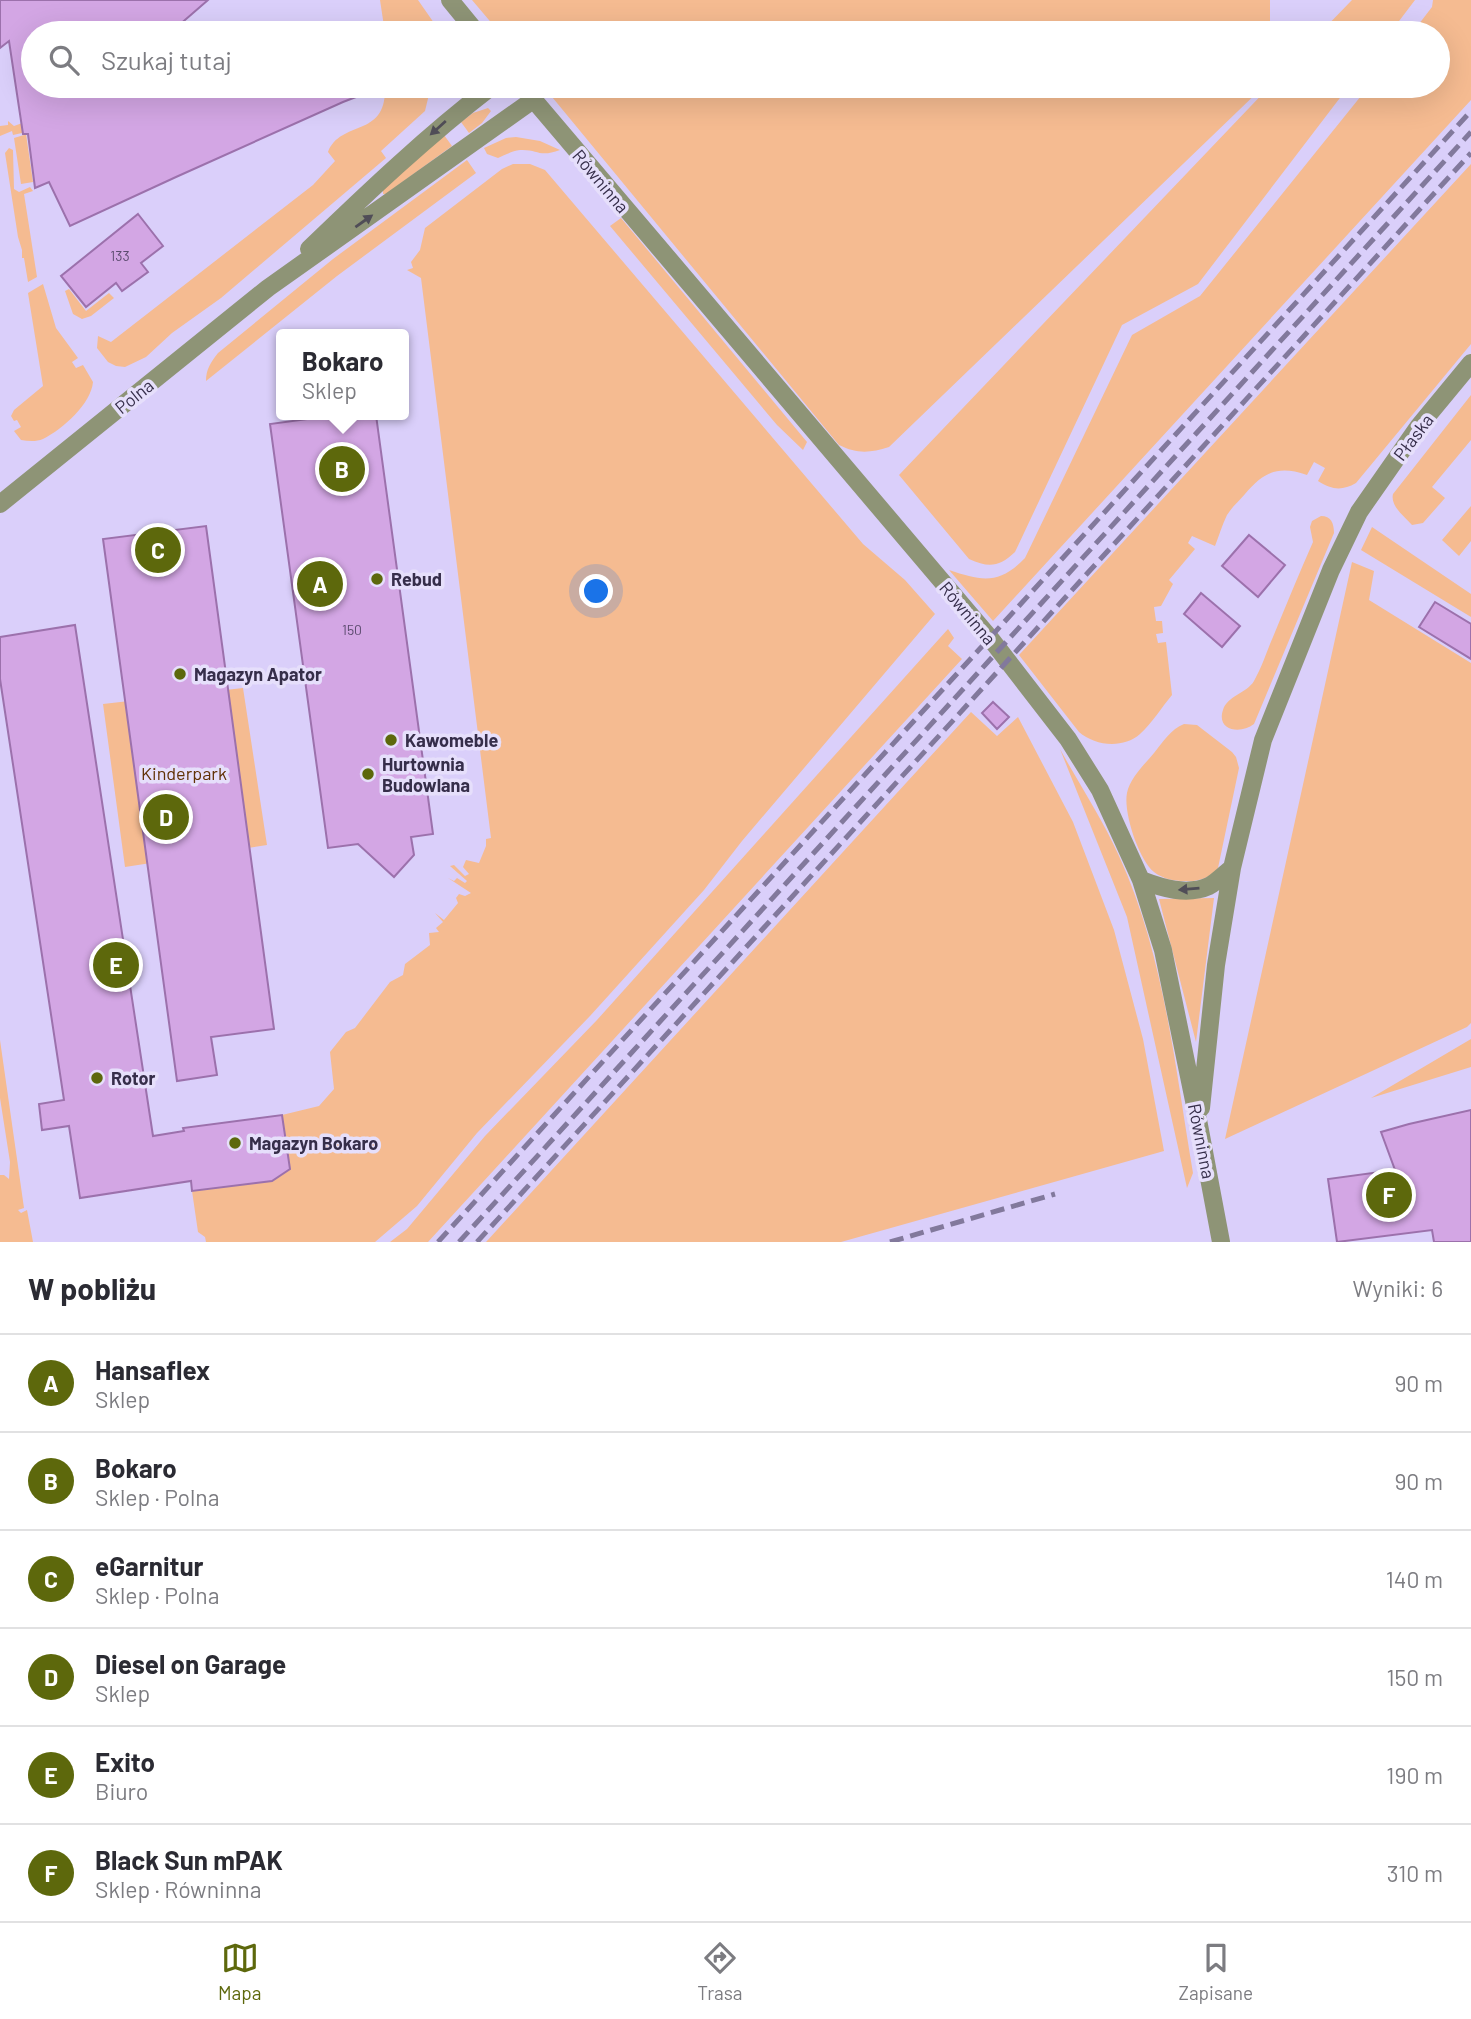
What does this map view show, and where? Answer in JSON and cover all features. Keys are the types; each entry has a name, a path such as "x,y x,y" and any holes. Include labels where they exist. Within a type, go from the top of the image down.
{"street":[{"path":"450,0 467,21"},
{"name":"Polna","path":"268,289 382,179 477,98"},
{"name":"Polna","path":"0,504 268,289 533,100"},
{"name":"Równinna","path":"533,100 1008,660 1068,739 1100,790 1142,880 1163,950 1221,1242"},
{"name":"Płaska","path":"1199,1125 1216,965 1232,868 1263,740 1331,570 1359,512 1419,426 1471,363"},
{"path":"1142,880 1162,888 1188,891 1209,886 1232,868"}],"green space":[{"path":"380,0 418,0 433,21 383,21"},
{"path":"472,0 1270,0 1270,21 490,21"},
{"path":"1352,0 1415,0 1399,21 1332,21"},
{"path":"1433,0 1471,0 1471,100 993,621 949,570 971,577 998,577 1016,567 1025,558 1132,335 1200,296 1359,98 1450,98 1450,21 1421,21 1432,7"},
{"path":"384,98 428,98 425,111 381,151 386,158 221,298 172,333 146,357 125,367 108,362 97,348 98,336 111,342 313,185 335,161 328,152 334,142 371,121 379,114"},
{"path":"553,98 1252,98 889,447 864,452 839,445"},
{"path":"1259,98 1340,98 1198,284 1122,325 1015,552 1004,561 993,565 969,559 899,475"},
{"path":"80,102 82,108 26,134 33,182 21,184 14,138 24,135 13,135 12,131 0,136 0,126 8,125 8,121 14,126"},
{"path":"488,108 491,111 482,123 469,133 461,122 473,113"},
{"path":"444,135 452,146 383,194 383,188"},
{"path":"506,138 540,141 560,150 543,153 520,150 498,158 487,154 484,148"},
{"path":"9,148 13,150 14,189 19,192 30,187 33,191 24,194 37,277 28,282 5,153"},
{"path":"467,160 476,173 337,276 206,381 209,366 218,353 333,259"},
{"path":"513,164 530,164 545,170 863,544 905,580 935,614 742,841 704,890 590,1016 477,1133 417,1206 375,1242 206,1242 205,1237 198,1232 192,1191 272,1181 290,1169 282,1115 319,1106 334,1089 330,1052 346,1032 355,1028 390,982 403,975 405,964 430,945 429,933 439,932 436,928 443,922 435,913 444,920 458,903 456,898 459,894 465,896 471,893 448,878 454,881 457,878 465,883 467,881 450,866 454,865 465,876 469,874 463,867 466,860 479,863 486,839 491,838 421,278 407,270 413,268 411,262 420,250 425,228 502,169"},
{"path":"1471,164 1471,344 1356,483 1342,488 1323,484 1318,481 1325,468 1314,462 1307,475 1288,471 1272,472 1252,486 1231,509 1215,546 1192,536 1188,543 1195,549 1169,580 1173,584 1161,606 1154,607 1156,621 1162,621 1163,633 1156,634 1158,643 1166,642 1172,695 1149,725 1133,739 1109,744 1086,737 1079,732 1019,655"},
{"path":"621,218 807,442 803,450 777,425 610,226"},
{"path":"43,284 56,328 78,358 72,362 76,368 83,365 93,382 82,407 67,422 43,439 26,441 21,440 14,431 21,427 11,416 14,410 43,386 28,293"},
{"path":"69,289 86,311 109,293 114,298 91,316 82,319 73,314 65,291"},
{"path":"1471,395 1471,440 1432,487 1445,498 1423,523 1412,525 1396,507 1393,494"},
{"path":"1471,506 1471,541 1459,556 1442,540"},
{"path":"1321,516 1331,521 1334,533 1254,724 1242,729 1231,729 1223,722 1225,705 1251,685 1257,676 1313,542 1310,527 1312,521"},
{"path":"1372,527 1471,594 1471,617 1361,550"},
{"path":"1352,562 1374,571 1369,600 1471,663 1471,1023 1225,1139"},
{"path":"948,629 954,638 948,646 962,659 428,1242 390,1242 407,1229 485,1136 597,1020"},
{"name":"Kinderpark","path":"243,688 267,845 125,867 103,704"},
{"path":"971,712 997,736 1018,717 1073,822 1114,930 1143,1039 1164,1151 841,1242 486,1242"},
{"path":"1184,724 1197,725 1232,752 1239,768 1218,868 1199,880 1177,881 1165,878 1148,866 1133,835 1126,801 1131,782 1138,772 1168,736"},
{"path":"1060,749 1113,843 1147,932 1174,1052 1193,1173 1187,1188 1127,917"},
{"path":"1214,898 1196,1042 1159,899"},
{"path":"1471,1039 1471,1067 1371,1098"},
{"path":"0,1040 24,1208 18,1210 21,1213 27,1210 33,1242 0,1242 0,1175 9,1179 10,1162 0,1098"}],"building":[{"path":"0,0 208,0 184,21 21,21 21,98 353,98 70,226 49,182 35,188 28,134 23,134 9,41 0,48"},
{"path":"138,214 163,246 141,263 148,272 122,291 116,283 86,307 61,276"},
{"path":"300,420 377,420 433,834 411,837 414,855 394,877 358,844 328,848 270,424"},
{"path":"206,526 274,1029 211,1037 217,1075 177,1081 103,539"},
{"path":"1249,535 1285,565 1258,597 1222,566"},
{"path":"1201,593 1240,626 1222,647 1184,614"},
{"path":"1435,602 1471,624 1471,659 1419,627"},
{"path":"75,625 153,1136 184,1131 183,1128 282,1115 290,1169 272,1181 192,1191 191,1181 80,1198 69,1126 42,1130 39,1104 64,1100 0,679 0,637"},
{"path":"993,702 1009,717 997,729 982,713"},
{"path":"1471,1110 1471,1242 1434,1242 1432,1230 1337,1242 1328,1179 1395,1170 1381,1132"}],"railway":[{"path":"438,1242 1471,111"},
{"path":"459,1242 1471,132"},
{"path":"477,1242 1471,153"},
{"path":"890,1242 1055,1194"}],"place":[{"name":"Bokaro","path":"342,469"},
{"name":"eGarnitur","path":"158,550"},
{"name":"Rebud","path":"377,579"},
{"name":"Hansaflex","path":"320,584"},
{"name":"Magazyn Apator","path":"180,674"},
{"name":"Kawomeble","path":"391,740"},
{"name":"Hurtownia Budowlana","path":"368,774"},
{"name":"Diesel on Garage","path":"166,817"},
{"name":"Exito","path":"116,965"},
{"name":"Rotor","path":"97,1078"},
{"name":"Magazyn Bokaro","path":"235,1143"},
{"name":"Black Sun mPAK","path":"1389,1195"}]}
